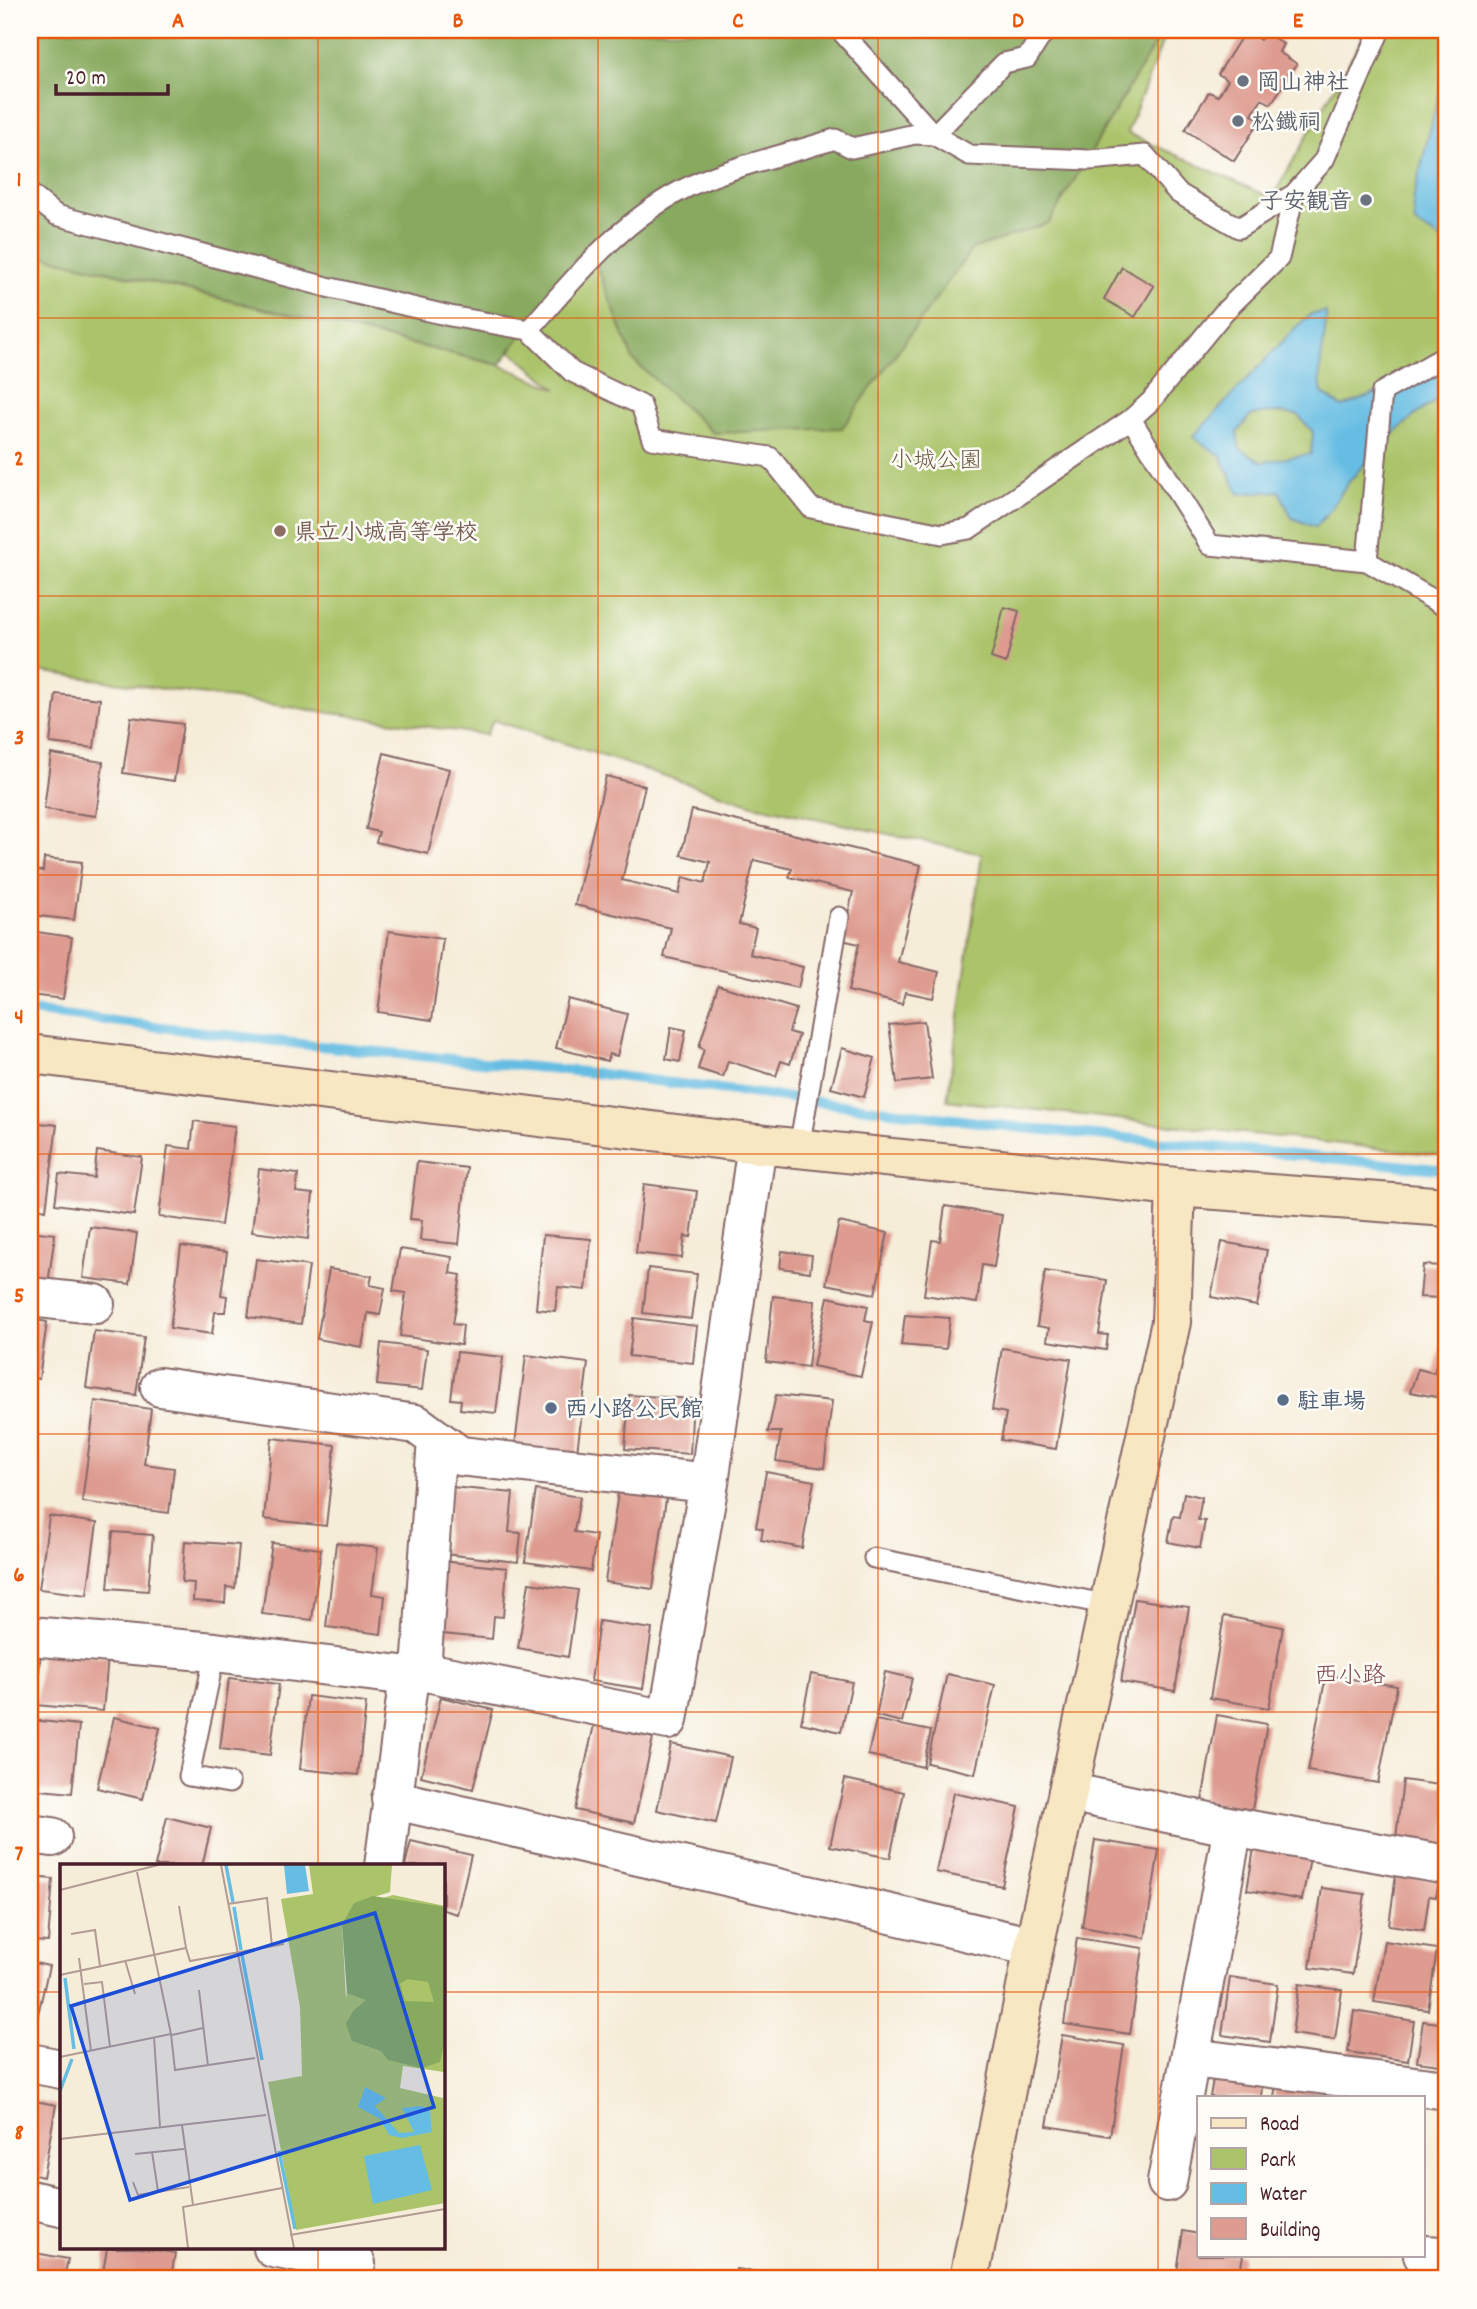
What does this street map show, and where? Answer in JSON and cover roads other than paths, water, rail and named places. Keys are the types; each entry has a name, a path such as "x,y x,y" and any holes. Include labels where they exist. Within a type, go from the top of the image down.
{"street":[{"path":"30,1054 757,1144 1176,1186 1447,1207"},
{"path":"30,1636 415,1673 668,1720 709,1483 757,1144"},
{"path":"969,2279 1034,1947 1171,1321 1176,1186"},
{"path":"30,1297 95,1304"},
{"path":"160,1387 416,1424 460,1456 709,1483"},
{"path":"384,1864 391,1799 415,1673 437,1439"},
{"path":"1068,1792 1233,1827 1447,1865"},
{"path":"391,1799 1034,1947"},
{"path":"1167,2182 1233,1827"},
{"path":"1192,2058 1447,2090"},
{"path":"30,2063 60,2069"},
{"path":"30,2200 60,2207"},
{"path":"283,2250 356,2264"},
{"path":"1424,2255 1447,2254"}],"lane":[{"path":"840,30 934,135 969,155 1088,160 1145,155 1178,193 1239,228 1294,194 1324,160 1380,30"},
{"path":"529,330 599,251 644,214 693,185 835,139 852,148 915,134 934,135 1004,63 1027,58 1045,30"},
{"path":"30,194 56,215 327,287 450,316 529,330 572,372 641,405 652,439 770,457 811,508 942,534 969,529 1131,419 1151,401 1224,312 1279,258 1294,194"},
{"path":"1367,561 1382,392 1447,355"},
{"path":"1131,419 1210,545 1367,561 1447,608"},
{"path":"799,1148 839,917"},
{"path":"874,1558 1109,1605"},
{"path":"215,1652 189,1776 229,1783"}],"water":[{"path":"1447,71 1446,243 1415,223 1413,199 1442,81"},
{"path":"1326,312 1320,383 1322,393 1342,407 1384,390 1447,346 1447,396 1422,410 1381,447 1348,483 1315,527 1292,518 1279,491 1239,494 1221,456 1193,437 1311,314","holes":["1273,412 1298,415 1313,432 1311,454 1262,462 1239,448 1237,433 1250,416"]}],"waterway":[{"path":"30,1011 309,1045 594,1073 1024,1128 1447,1170"}],"place":[{"name":"岡山神社","path":"1243,81"},
{"name":"松鐡祠","path":"1238,121"},
{"name":"子安観音","path":"1366,200"},
{"name":"県立小城高等学校","path":"280,531"},
{"name":"駐車場","path":"1283,1400"},
{"name":"西小路公民館","path":"551,1408"}],"district":[{"name":"西小路","path":"1350,1674"}],"park label":[{"name":"小城公園","path":"936,459"}]}
